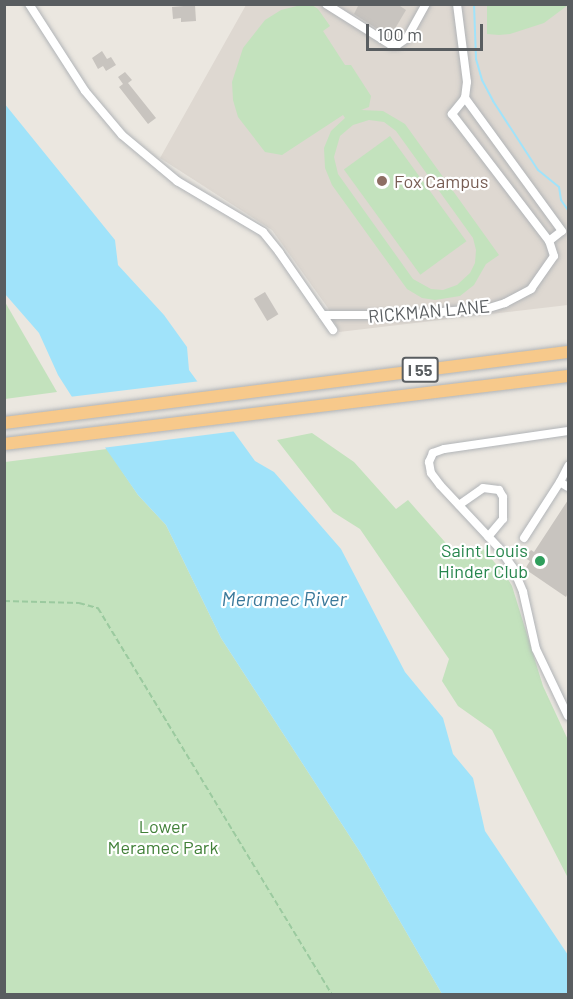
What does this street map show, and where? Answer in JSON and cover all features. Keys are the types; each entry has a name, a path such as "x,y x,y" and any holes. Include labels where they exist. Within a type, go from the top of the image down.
{"highway":[{"name":"I 55","path":"4,423 568,352"},
{"name":"I 55","path":"4,444 568,376"}],"street":[{"path":"29,4 85,91 122,135 177,181 263,232 333,330"},
{"path":"326,4 391,45 397,45 407,38 426,4"},
{"path":"457,4 466,82 465,98 452,114 549,241 562,231 465,98"},
{"name":"RICKMAN LANE","path":"323,315 406,315 489,308 505,303 531,289 554,256 549,241"},
{"path":"568,431 444,449 436,452 429,459 433,476 516,572 537,649 568,716"},
{"path":"524,538 568,466"},
{"path":"560,482 568,487"},
{"path":"459,505 483,488 499,490 503,496 503,519 488,537"}],"path":[{"path":"4,601 79,603 98,608 332,994"},
{"path":"142,994 243,994"}],"shaded area":[{"name":"Fox Campus","path":"246,5 568,5 568,305 339,332 328,308 272,230 160,158"}],"green space":[{"path":"487,4 568,5 544,23 510,34 499,35 487,34"},
{"path":"301,5 312,5 318,9 330,26 323,31 345,65 351,65 371,96 369,107 361,110 383,111 405,124 499,255 486,264 474,285 460,296 435,300 422,298 407,289 332,185 325,168 324,148 331,131 345,118 343,115 282,155 265,152 238,117 233,100 232,82 243,48 265,20 281,10","holes":["369,120 384,122 396,131 473,238 476,250 475,263 470,273 457,285 443,290 431,289 413,279 338,174 334,157 340,136 353,125"]},
{"path":"390,136 466,241 420,275 344,170"},
{"path":"5,302 57,392 5,399"},
{"path":"312,433 354,462 396,509 408,500 459,558 479,544 512,586 543,686 568,740 568,878 492,730 458,706 442,681 449,659 360,529 333,512 277,440"},
{"name":"Lower Meramec Park","path":"107,449 138,495 166,525 221,638 360,852 442,994 5,994 5,462"}],"water":[{"name":"Meramec River","path":"4,103 115,240 118,265 164,315 187,347 189,370 255,461 274,472 341,549 405,672 443,718 453,754 473,778 485,831 568,955 568,994 442,994 360,852 221,638 166,525 138,495 58,375 39,333 5,294"}],"pier":[{"path":"201,381 237,431 102,448 69,397"}],"building":[{"path":"359,4 397,4 406,10 390,37 354,14"},
{"path":"195,5 196,21 181,22 181,18 173,19 172,7"},
{"path":"102,51 107,59 111,57 116,65 106,71 103,66 98,69 92,58"},
{"path":"125,72 132,80 128,83 156,118 148,124 119,87 123,84 118,77"},
{"path":"265,292 278,314 267,321 254,299"},
{"path":"568,500 568,593 566,597 525,569 530,561 525,558 531,550 534,552"}],"waterway":[{"path":"474,4 476,59 482,80 538,170 559,187 561,200 568,210"}],"place":[{"name":"Fox Campus","path":"382,181"},
{"name":"Saint Louis Hinder Club","path":"540,561"}]}
